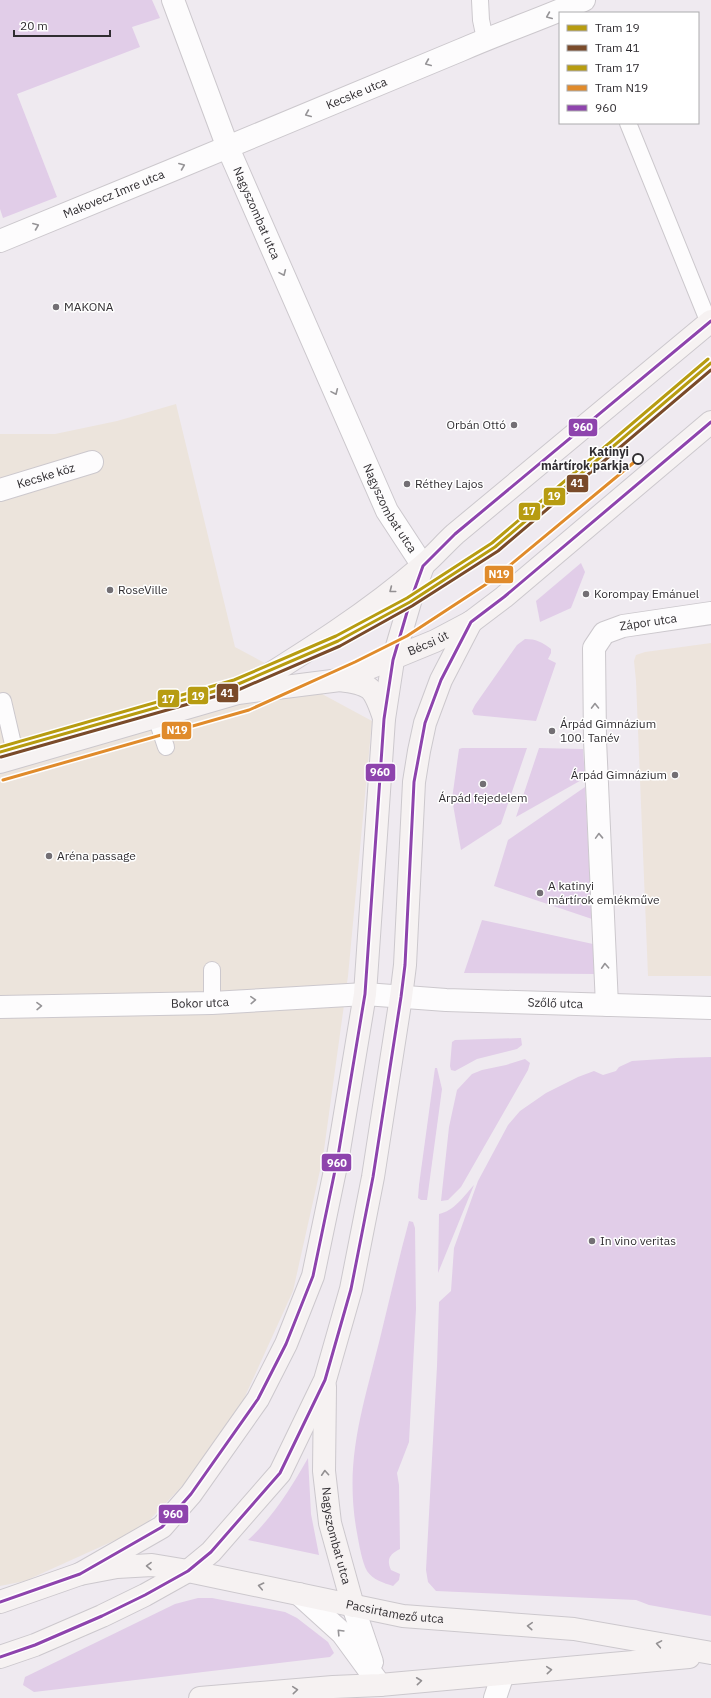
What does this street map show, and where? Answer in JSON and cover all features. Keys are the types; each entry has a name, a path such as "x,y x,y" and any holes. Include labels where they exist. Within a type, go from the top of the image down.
{"main road":[{"name":"Bécsi út","path":"238,693 322,641 376,603 423,566 455,534 710,322"},
{"name":"Bécsi út","path":"8,759 238,693 340,680 393,660 435,641 471,622 504,597 711,422"},
{"name":"Nagyszombat utca","path":"80,1574 162,1527 191,1494 258,1399 286,1344 313,1276 338,1156 365,994 384,719 393,660 410,602 423,566"},
{"name":"Nagyszombat utca","path":"0,1657 36,1645 102,1616 145,1595 188,1571 210,1552 280,1473 325,1380 351,1289 357,1259 373,1177 401,997 405,965 414,782 419,751 425,723 441,680 471,622"},
{"name":"Bécsi út","path":"340,680 359,683 368,687 374,692 384,719"},
{"name":"Nagyszombat utca","path":"325,1380 324,1471 330,1523 352,1606"},
{"name":"Pacsirtamező utca","path":"80,1574 117,1567 152,1565 188,1571 352,1606 417,1617 574,1629 711,1654"},
{"path":"0,1602 80,1574"},
{"name":"Pacsirtamező utca","path":"200,1698 333,1687 384,1692 502,1674 711,1654"}],"street":[{"name":"Nagyszombat utca","path":"173,0 228,148 387,510 423,566"},
{"name":"Kecske utca","path":"228,148 485,39 547,17 584,0"},
{"name":"Makovecz Imre utca","path":"0,241 228,148"},
{"name":"Kecske köz","path":"0,490 92,462"},
{"name":"Zápor utca","path":"607,1005 595,740 594,648 604,633 623,626 711,613"},
{"name":"Bokor utca","path":"0,1007 212,1002 365,994 401,997"},
{"name":"Szőlő utca","path":"401,997 446,1000 711,1008"},
{"path":"299,1594 342,1633 384,1692"},
{"name":"Nagyszombat utca","path":"352,1606 384,1692"},
{"path":"494,1698 502,1674"}],"lane":[{"path":"480,0 481,20 485,39"},
{"path":"628,124 710,322"},
{"path":"3,701 8,759"},
{"path":"156,717 166,747"},
{"path":"212,970 212,1002"}],"shaded area":[{"path":"0,0 152,0 160,18 132,27 140,47 17,94 57,197 3,218 0,209"},
{"path":"176,404 235,647 372,721 348,976 323,1157 293,1291 242,1403 206,1461 142,1528 25,1581 0,1586 0,434 55,434 117,421"},
{"path":"581,563 585,572 571,608 540,622 536,601"},
{"path":"525,639 539,641 545,644 551,649 548,659 556,663 536,721 474,715 472,711 475,705 517,645"},
{"name":"Árpád Gimnázium","path":"711,643 711,976 648,976 634,661 636,655 645,652"},
{"path":"527,748 501,824 461,850 452,799 459,749"},
{"path":"539,748 583,749 585,778 516,817"},
{"path":"585,787 592,919 494,886 508,840"},
{"path":"482,920 593,944 594,974 464,973"},
{"path":"521,1038 522,1045 517,1049 477,1059 455,1071 451,1070 452,1042 455,1040"},
{"path":"711,1057 711,1616 649,1605 636,1600 436,1591 428,1582 426,1570 439,1302 451,1291 454,1248 478,1181 508,1125 520,1111 546,1093 578,1077 594,1071 603,1075 616,1071 619,1067 632,1061"},
{"path":"525,1059 530,1063 528,1070 461,1187 448,1200 441,1201 449,1127 457,1090 472,1074"},
{"path":"435,1068 437,1068 442,1089 427,1200 421,1200 418,1198 419,1185"},
{"path":"474,1185 438,1273 439,1214 454,1206"},
{"path":"409,1221 413,1222 415,1228 416,1309 409,1442 397,1473 399,1485 400,1549 391,1555 389,1560 391,1570 400,1574 399,1580 393,1586 375,1579 369,1574 365,1567 357,1533 353,1506 354,1455 363,1406"},
{"path":"308,1458 311,1514 319,1555 248,1540 266,1522 281,1502"},
{"path":"198,1598 212,1598 285,1612 297,1618 328,1642 334,1653 330,1657 34,1692 23,1685 25,1677 175,1604"}],"tram line":[{"name":"17","path":"0,747 234,680 336,636 407,598 492,543 708,359"},
{"name":"19","path":"0,752 236,685 338,641 410,602 495,547 711,363"},
{"name":"41","path":"1,757 238,690 340,646 412,606 498,551 711,370"},
{"name":"N19","path":"3,780 249,710 355,662 407,636 491,581 638,459"}],"transit line":[{"name":"960","path":"0,1602 80,1574 162,1527 191,1494 258,1399 286,1344 313,1276 338,1156 365,994 384,719 393,660 410,602 423,566 455,534 711,321"},
{"name":"960","path":"0,1657 35,1645 102,1616 145,1595 188,1571 211,1552 280,1473 325,1380 351,1289 373,1177 405,965 414,782 425,723 441,680 471,622 504,597 711,422"}],"place":[{"name":"MAKONA","path":"56,307"},
{"name":"Orbán Ottó","path":"514,425"},
{"name":"Katinyi mártírok parkja","path":"638,459"},
{"name":"Réthey Lajos","path":"407,484"},
{"name":"RoseVille","path":"110,590"},
{"name":"Korompay Emánuel","path":"586,594"},
{"name":"Árpád Gimnázium 100. Tanév","path":"552,731"},
{"name":"Árpád Gimnázium","path":"675,775"},
{"name":"Árpád fejedelem","path":"483,784"},
{"name":"Aréna passage","path":"49,856"},
{"name":"A katinyi mártírok emlékműve","path":"540,893"},
{"name":"In vino veritas","path":"592,1241"}]}
